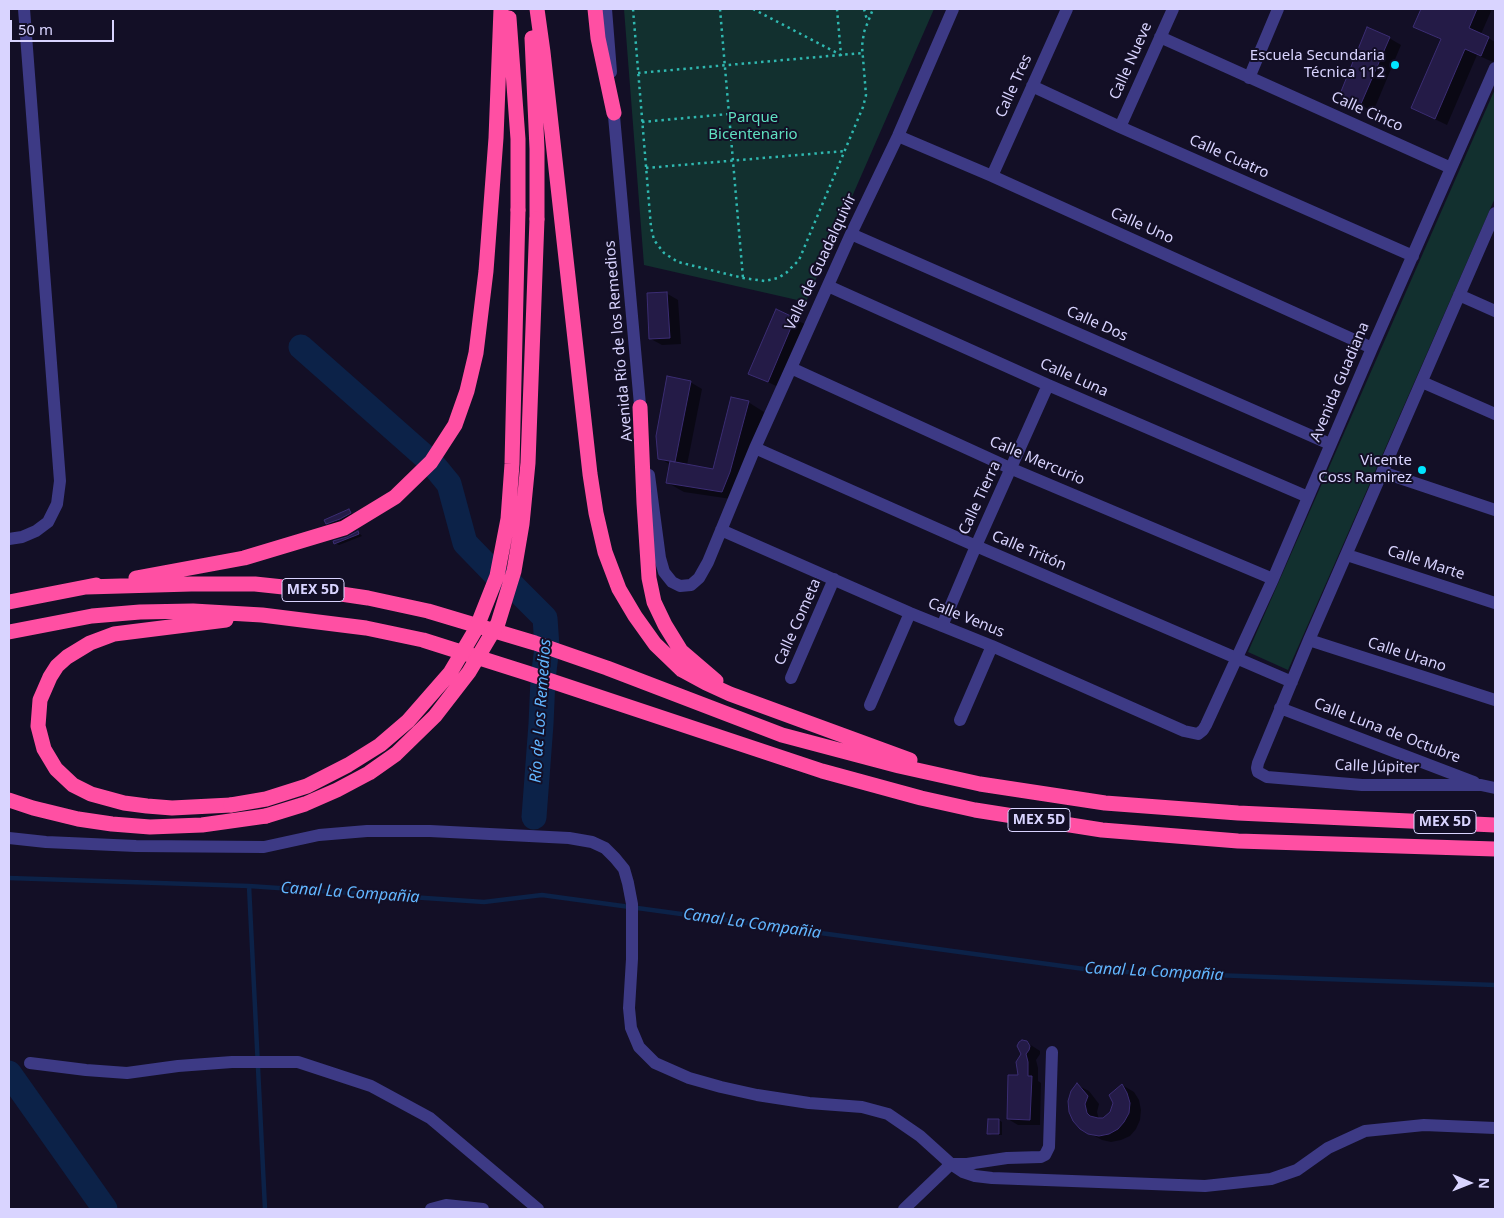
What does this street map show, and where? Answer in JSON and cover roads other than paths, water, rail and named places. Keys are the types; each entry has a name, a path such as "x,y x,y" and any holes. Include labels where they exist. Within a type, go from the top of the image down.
{"highway":[{"path":"86,587 244,558 344,528 395,497 431,462 455,425 467,391 476,353 486,271 496,138 501,9"},
{"path":"262,615 114,634 90,643 67,657 57,666 47,682 40,700 38,726 44,749 56,769 64,778 78,788 106,799 124,803 172,808 232,805 266,799 307,786 348,765 380,745 408,721 450,673 476,628 497,576 508,519 512,464 518,139 508,9"},
{"path":"9,800 78,819 141,826 202,826 266,816 305,804 337,790 369,773 396,754 435,716 469,672 498,623 514,571 522,524 528,463 537,218 537,149 531,9"},
{"path":"537,9 590,474 605,552 619,589 655,644 682,670 706,684 980,784"},
{"path":"596,9 598,38 614,113"},
{"path":"640,407 649,578 654,602 681,651 730,694"},
{"name":"MEX 5D","path":"9,602 86,587 191,584 255,584 368,598 428,611 535,643 607,668 782,735 899,766 980,784 1105,803 1143,806 1238,813 1495,824"},
{"name":"MEX 5D","path":"9,632 92,616 193,610 262,615 366,628 423,640 822,772 921,798 976,810 1102,830 1238,841 1495,849"}],"street":[{"path":"9,539 22,537 36,531 48,522 57,504 60,481 24,9"},
{"name":"Avenida Río de los Remedios","path":"606,9 640,407 660,558 664,572 672,582 680,586 691,585 699,578 708,562 721,530"},
{"name":"Valle de Guadalquivir","path":"721,530 755,448 851,234 898,136 953,9"},
{"name":"Calle Tres","path":"992,176 1067,9"},
{"name":"Calle Nueve","path":"1120,127 1172,9"},
{"path":"1249,78 1278,9"},
{"name":"Calle Cinco","path":"1160,37 1451,168"},
{"name":"Avenida Guadiana","path":"1198,734 1206,725 1273,579 1330,444 1495,68"},
{"name":"Calle Cuatro","path":"1032,86 1120,127 1413,256"},
{"name":"Calle Uno","path":"898,136 992,176 1372,348"},
{"path":"1280,708 1495,213"},
{"name":"Calle Dos","path":"851,234 1330,444"},
{"name":"Calle Luna","path":"828,286 1048,385 1308,497"},
{"path":"1459,295 1495,311"},
{"name":"Calle Mercurio","path":"791,368 1012,469 1273,579"},
{"path":"1422,382 1495,414"},
{"name":"Calle Tierra","path":"942,626 1048,385"},
{"name":"Calle Tritón","path":"755,448 976,546 1292,682"},
{"path":"1382,472 1495,510"},
{"name":"Calle Venus","path":"721,530 910,613 992,646 1184,731 1198,734"},
{"name":"Calle Marte","path":"1347,554 1495,603"},
{"name":"Calle Cometa","path":"791,678 834,579"},
{"path":"870,705 910,613"},
{"name":"Calle Urano","path":"1309,640 1495,700"},
{"path":"960,720 992,646"},
{"name":"Calle Júpiter","path":"1280,708 1258,763 1258,772 1267,777 1362,785 1481,785 1495,788"},
{"name":"Calle Luna de Octubre","path":"1280,708 1481,785"},
{"path":"9,838 46,842 136,846 264,847 319,835 367,831 430,831 569,838 592,842 605,848 624,869 632,904 631,1028 639,1047 655,1063 690,1078 720,1087 809,1103 862,1107 888,1114 920,1136 951,1164 963,1172 975,1176 1206,1186 1272,1179 1297,1170 1328,1148 1365,1131 1424,1125 1495,1128"},
{"path":"904,1209 951,1164 967,1164 1045,1155 1049,1147 1052,1052"},
{"path":"30,1063 127,1073 178,1066 251,1062 298,1062 371,1086 430,1118 538,1209"},
{"path":"431,1209 446,1205 483,1209"}],"waterway":[{"name":"Río de Los Remedios","path":"301,347 431,462 449,484 465,543 497,576 510,583 545,618 547,647 543,679 534,817"},
{"name":"Canal La Compañia","path":"9,878 249,886 484,902 542,895 1099,971 1495,985"},
{"path":"249,886 265,1209"},
{"path":"9,1073 105,1209"}],"place":[{"name":"Escuela Secundaria Técnica 112","path":"1395,65"},
{"name":"Vicente Coss Ramirez","path":"1422,470"}],"park label":[{"name":"Parque Bicentenario","path":"753,126"}]}
